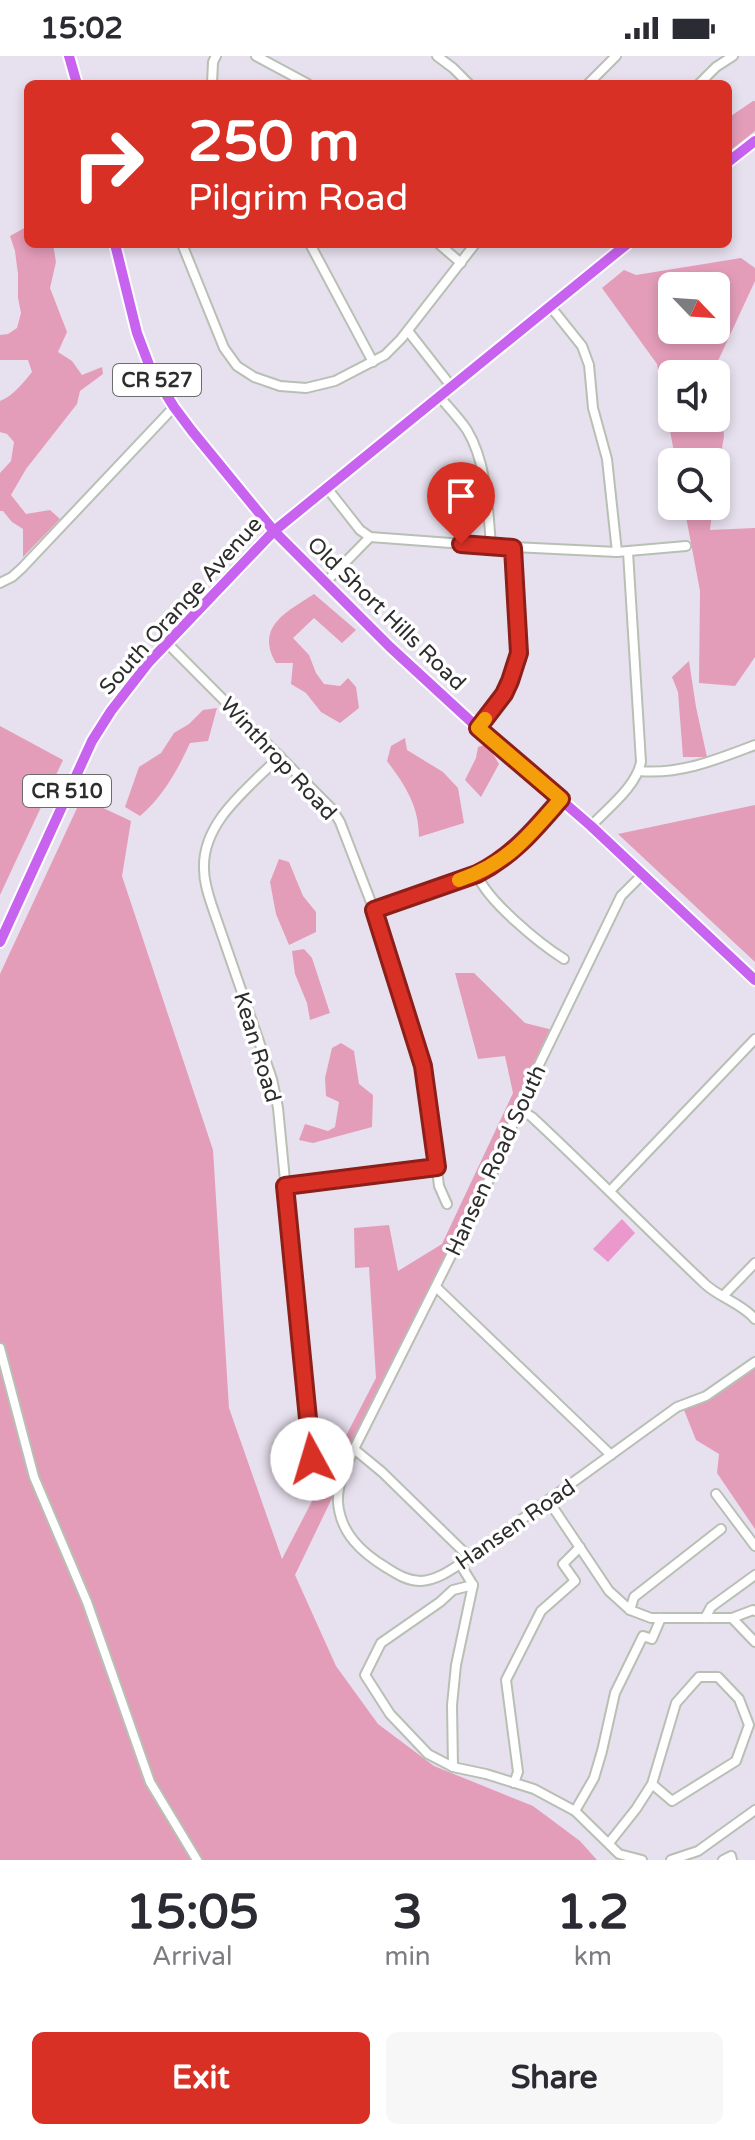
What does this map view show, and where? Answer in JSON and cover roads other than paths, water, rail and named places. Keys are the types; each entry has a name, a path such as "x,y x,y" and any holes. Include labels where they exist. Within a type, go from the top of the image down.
{"main road":[{"path":"69,56 76,80"},
{"path":"732,159 755,141"},
{"name":"Old Short Hills Road","path":"116,248 137,333 151,370 174,407 274,531 390,647 591,826 755,980"},
{"name":"South Orange Avenue","path":"0,942 92,741 114,707 167,643 274,531 622,248"}],"street":[{"path":"212,80 216,56"},
{"path":"256,56 301,80"},
{"path":"437,56 465,80"},
{"path":"592,80 616,56"},
{"path":"703,80 733,56"},
{"path":"184,248 224,348 237,366 254,377 280,386 306,388 335,381 385,355 408,331 472,248"},
{"path":"312,248 373,362"},
{"path":"444,248 461,263"},
{"path":"550,306 582,346 589,365 593,408 607,459 617,552"},
{"path":"408,331 451,386"},
{"path":"439,396 467,430 474,446 488,504 491,546"},
{"path":"0,583 22,568 174,407"},
{"path":"327,488 360,530 370,537 617,552 686,546"},
{"path":"325,583 370,537"},
{"path":"478,728 504,694 519,653 513,548"},
{"path":"591,826 630,785 639,771 642,756 628,552"},
{"name":"Winthrop Road","path":"167,643 332,809 340,822 374,910 420,1055 426,1078 439,1186 447,1204"},
{"path":"639,771 701,766 755,745"},
{"name":"Kean Road","path":"280,756 217,823 208,840 204,869 212,906 272,1079 278,1108 315,1465"},
{"path":"374,910 491,867 520,846 561,799"},
{"path":"477,874 486,891 546,948 564,959"},
{"name":"Hansen Road South","path":"354,1449 504,1150 518,1108 621,896 642,875"},
{"path":"610,1191 755,1039"},
{"path":"518,1108 532,1117 713,1291 742,1307 755,1319"},
{"path":"285,1186 437,1167"},
{"path":"723,1296 755,1263"},
{"path":"436,1287 611,1455"},
{"path":"0,1348 34,1477 87,1602 150,1782 197,1860"},
{"name":"Hansen Road","path":"354,1449 341,1481 338,1504 346,1528 361,1550 398,1575 410,1580 431,1579 460,1564 677,1407 706,1396 755,1362"},
{"path":"354,1449 382,1472 469,1557"},
{"path":"716,1494 755,1546"},
{"path":"548,1500 609,1591 630,1610 651,1618 732,1618 755,1611"},
{"path":"630,1610 634,1597 721,1529"},
{"path":"514,1783 518,1772 506,1680 541,1611 575,1581 563,1564 580,1547"},
{"path":"453,1767 452,1705 456,1665 473,1585 460,1564"},
{"path":"705,1618 711,1607 755,1575"},
{"path":"473,1585 453,1590 381,1643 365,1675 390,1714 428,1754 453,1767 534,1789 575,1811 619,1854 642,1860"},
{"path":"575,1811 594,1778 615,1693 638,1644 643,1636 652,1639 661,1618"},
{"path":"732,1618 755,1642"},
{"path":"609,1843 652,1784 676,1703 699,1677 718,1677 739,1699 749,1725 736,1761 672,1801 652,1784"},
{"path":"671,1860 692,1857 755,1810"},
{"path":"723,1860 731,1856 732,1860"}]}
